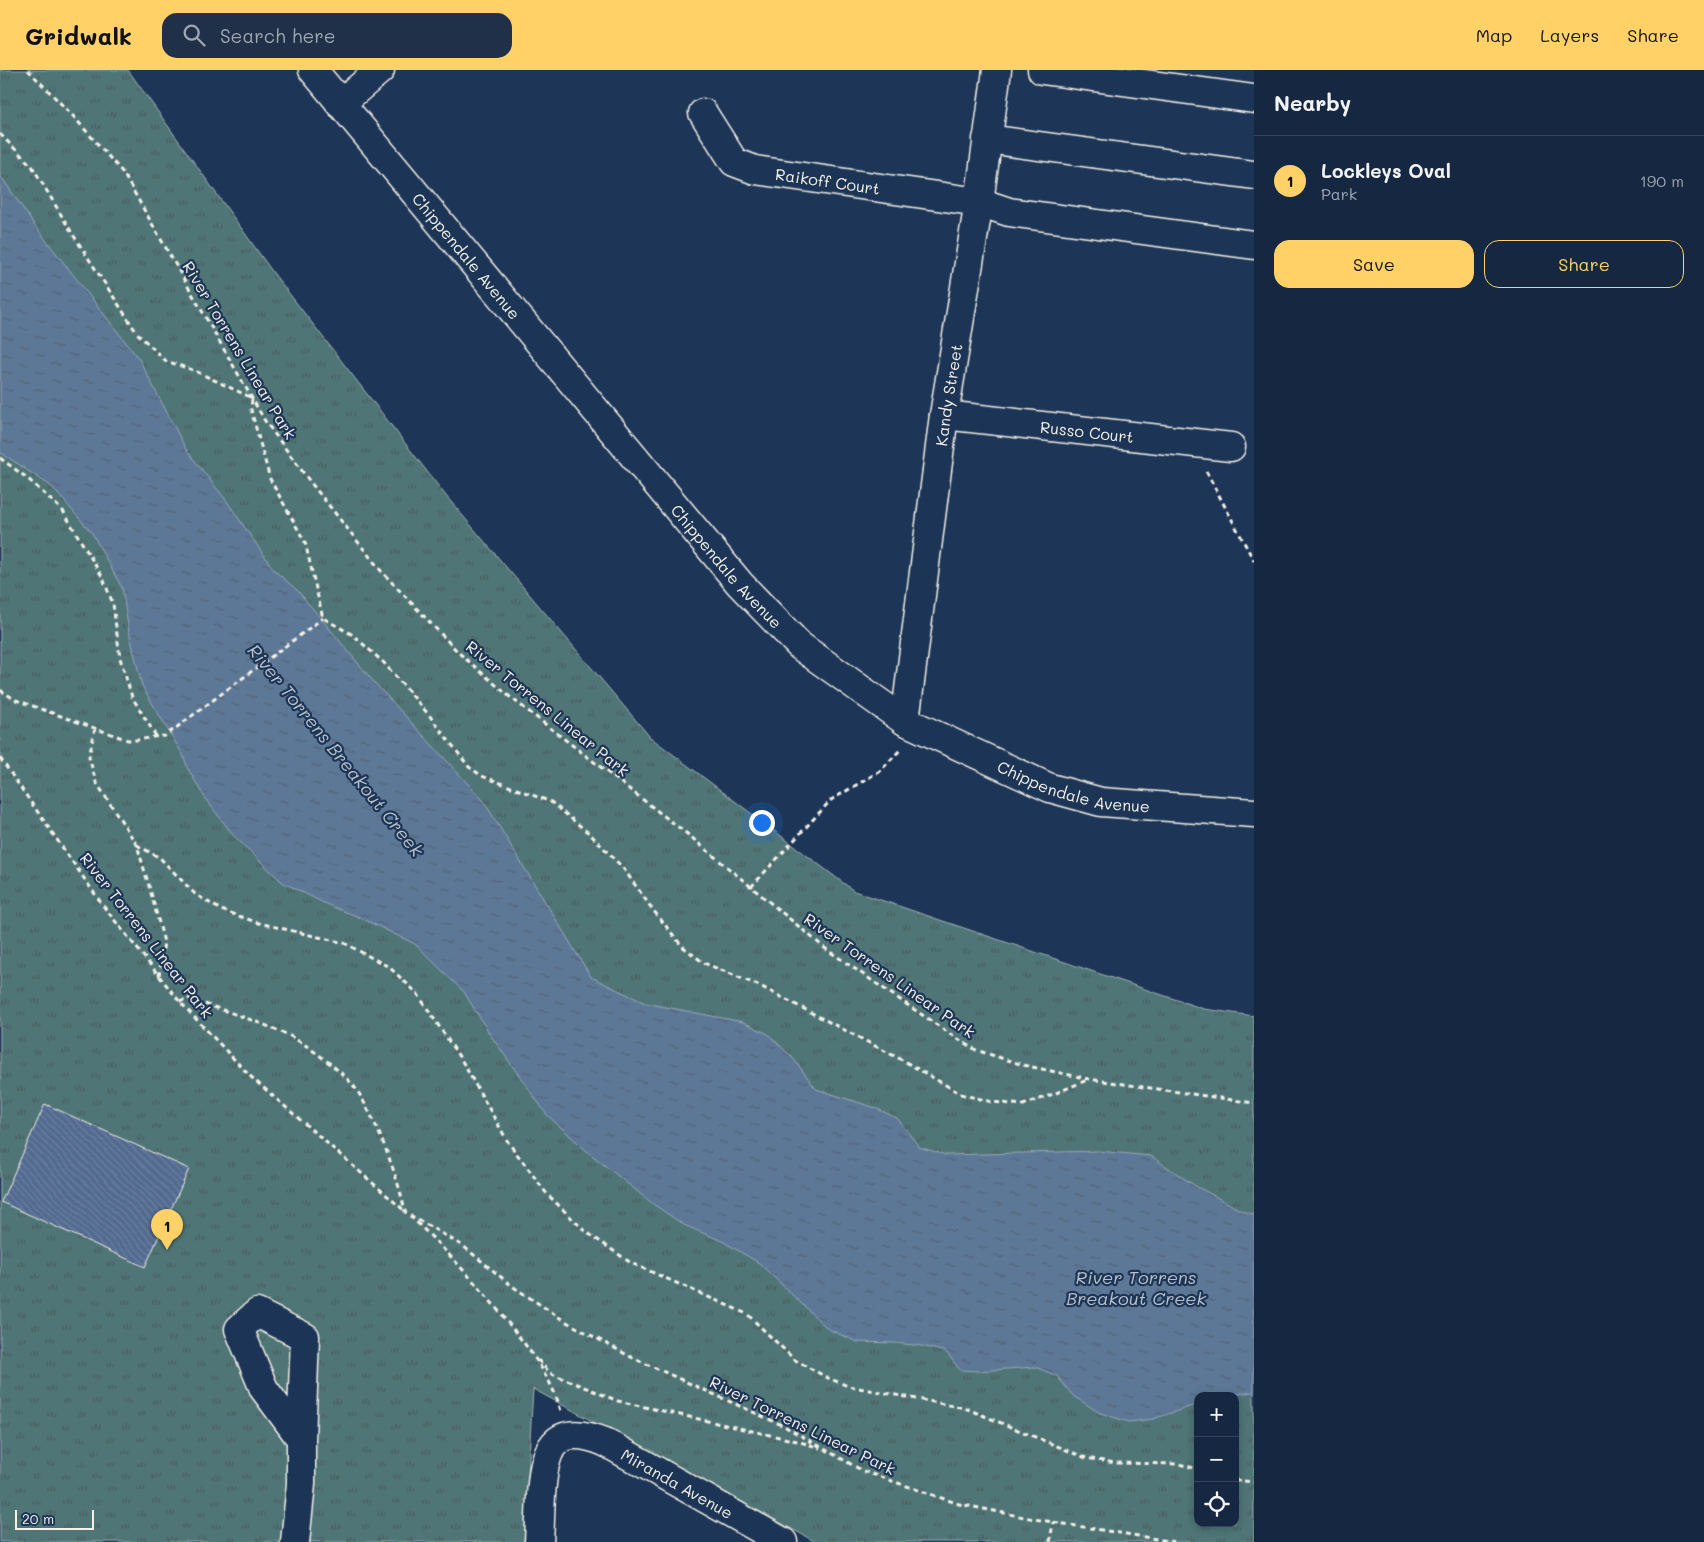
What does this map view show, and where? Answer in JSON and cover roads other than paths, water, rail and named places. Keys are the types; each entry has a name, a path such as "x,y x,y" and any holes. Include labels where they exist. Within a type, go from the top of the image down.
{"street":[{"name":"Chippendale Avenue","path":"313,70 740,584 800,646 913,724 1050,788 1101,802 1254,813"},
{"path":"340,104 380,70"},
{"name":"Kandy Street","path":"913,724 944,415 979,202 997,70"},
{"path":"1042,70 1254,99"},
{"name":"Raikoff Court","path":"703,113 734,162 755,170 979,202 1009,212 1254,245"},
{"path":"987,139 1254,175"},
{"name":"Russo Court","path":"944,415 1230,447"},
{"name":"Miranda Avenue","path":"539,1542 542,1474 546,1456 552,1446 568,1436 584,1436 604,1442 783,1542"},
{"path":"295,1542 301,1484 301,1439"}],"water":[{"name":"River Torrens Breakout Creek","path":"0,175 35,226 139,359 187,451 226,500 274,570 298,591 373,681 483,800 591,977 645,1003 743,1022 768,1034 793,1058 816,1089 873,1107 897,1118 919,1147 946,1155 1098,1151 1151,1156 1194,1185 1244,1212 1254,1214 1254,1392 1239,1394 1239,1392 1194,1392 1194,1405 1153,1419 1129,1422 1100,1413 1073,1396 1057,1376 1035,1367 978,1371 960,1370 946,1352 922,1346 857,1342 828,1329 759,1263 722,1241 684,1225 653,1204 588,1152 547,1115 491,1036 464,992 415,944 282,882 234,836 207,801 188,769 183,755 142,686 129,632 122,588 92,533 51,486 0,452"}],"place":[{"name":"Lockleys Oval","path":"167,1250"}]}
